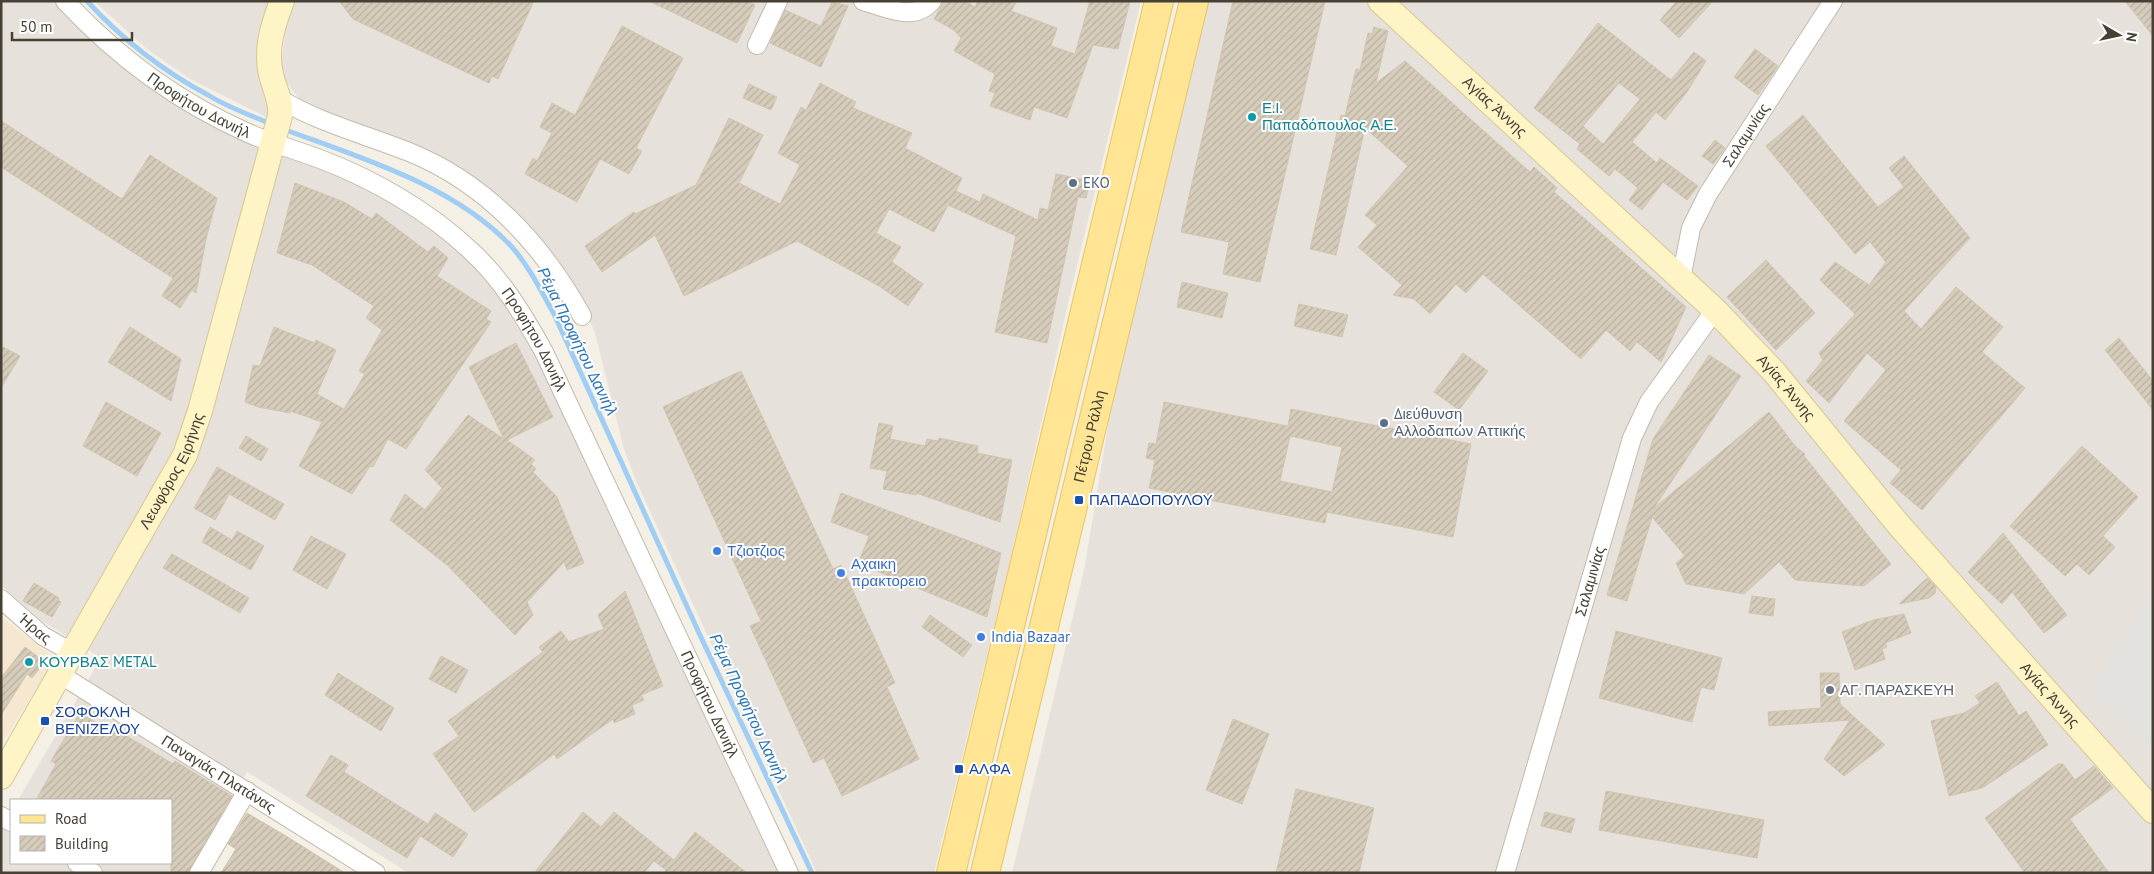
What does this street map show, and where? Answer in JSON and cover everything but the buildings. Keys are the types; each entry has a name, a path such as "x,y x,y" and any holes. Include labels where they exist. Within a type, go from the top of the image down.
{"main road":[{"path":"951,873 1159,1"},
{"name":"Πέτρου Ράλλη","path":"986,873 1194,1"}],"street":[{"name":"Προφήτου Δανιήλ","path":"65,1 94,33 164,87 227,123 277,123 346,170 371,182 415,209 472,251 509,295 544,352 570,405 684,655 789,873"},
{"path":"282,1 271,31 268,57 277,123 301,111 434,162 462,179 489,200 537,248 561,279 582,316"},
{"path":"758,45 778,1"},
{"path":"862,1 913,13 924,10 932,1"},
{"name":"Αγίας Άννης","path":"1380,1 1715,310 1775,373 1898,524 2153,811"},
{"name":"Σαλαμινίας","path":"1681,279 1691,228 1708,194 1832,1"},
{"name":"Λεωφόρος Ειρήνης","path":"1,778 160,501 190,442 277,123"},
{"name":"Σαλαμινίας","path":"1505,873 1632,438 1649,402 1715,310"},
{"name":"Ήρας","path":"1,599 43,636 73,654"},
{"name":"Παναγιάς Πλατάνας","path":"61,675 376,873"},
{"path":"199,873 247,791"},
{"path":"79,864 93,873"}],"shaded area":[{"path":"1,1 57,1 96,41 314,163 380,194 444,235 479,268 518,320 583,449 681,667 732,769 779,873 409,873 247,772 186,873 1,873 1,829 10,814 10,864 172,864 172,799 19,799 101,658 41,620 1,585"},
{"path":"94,1 274,1 270,119 190,79 147,49"},
{"path":"294,1 1141,1 1069,299 1011,557 934,873 817,873 637,483 624,449 595,333 583,303 431,153 304,103 298,97 286,82 281,67 286,25"},
{"path":"1202,1 2153,1 2153,873 1012,873 1084,570 1126,318"},
{"path":"2153,588 2153,747 2087,692"},
{"path":"1,617 55,658 1,745"}],"waterway":[{"name":"Ρέμα Προφήτου Δανιήλ","path":"87,1 128,41 191,86 239,111 271,124"},
{"name":"Ρέμα Προφήτου Δανιήλ","path":"283,129 374,163 434,190 462,206 488,225 511,246 523,262 554,314 699,633 812,873"}],"place":[{"name":"Ε.Ι. Παπαδόπουλος Α.Ε.","path":"1252,117"},
{"name":"EKO","path":"1073,183"},
{"name":"Διεύθυνση Αλλοδαπών Αττικής","path":"1384,423"},
{"name":"ΠΑΠΑΔΟΠΟΥΛΟΥ","path":"1079,500"},
{"name":"Τζιοτζιος","path":"717,551"},
{"name":"Αχαικη πρακτορειο","path":"841,573"},
{"name":"India Bazaar","path":"981,637"},
{"name":"ΚΟΥΡΒΑΣ METAL","path":"29,662"},
{"name":"ΑΓ. ΠΑΡΑΣΚΕΥΗ","path":"1830,690"},
{"name":"ΣΟΦΟΚΛΗ ΒΕΝΙΖΕΛΟΥ","path":"45,721"},
{"name":"ΑΛΦΑ","path":"959,769"}]}
